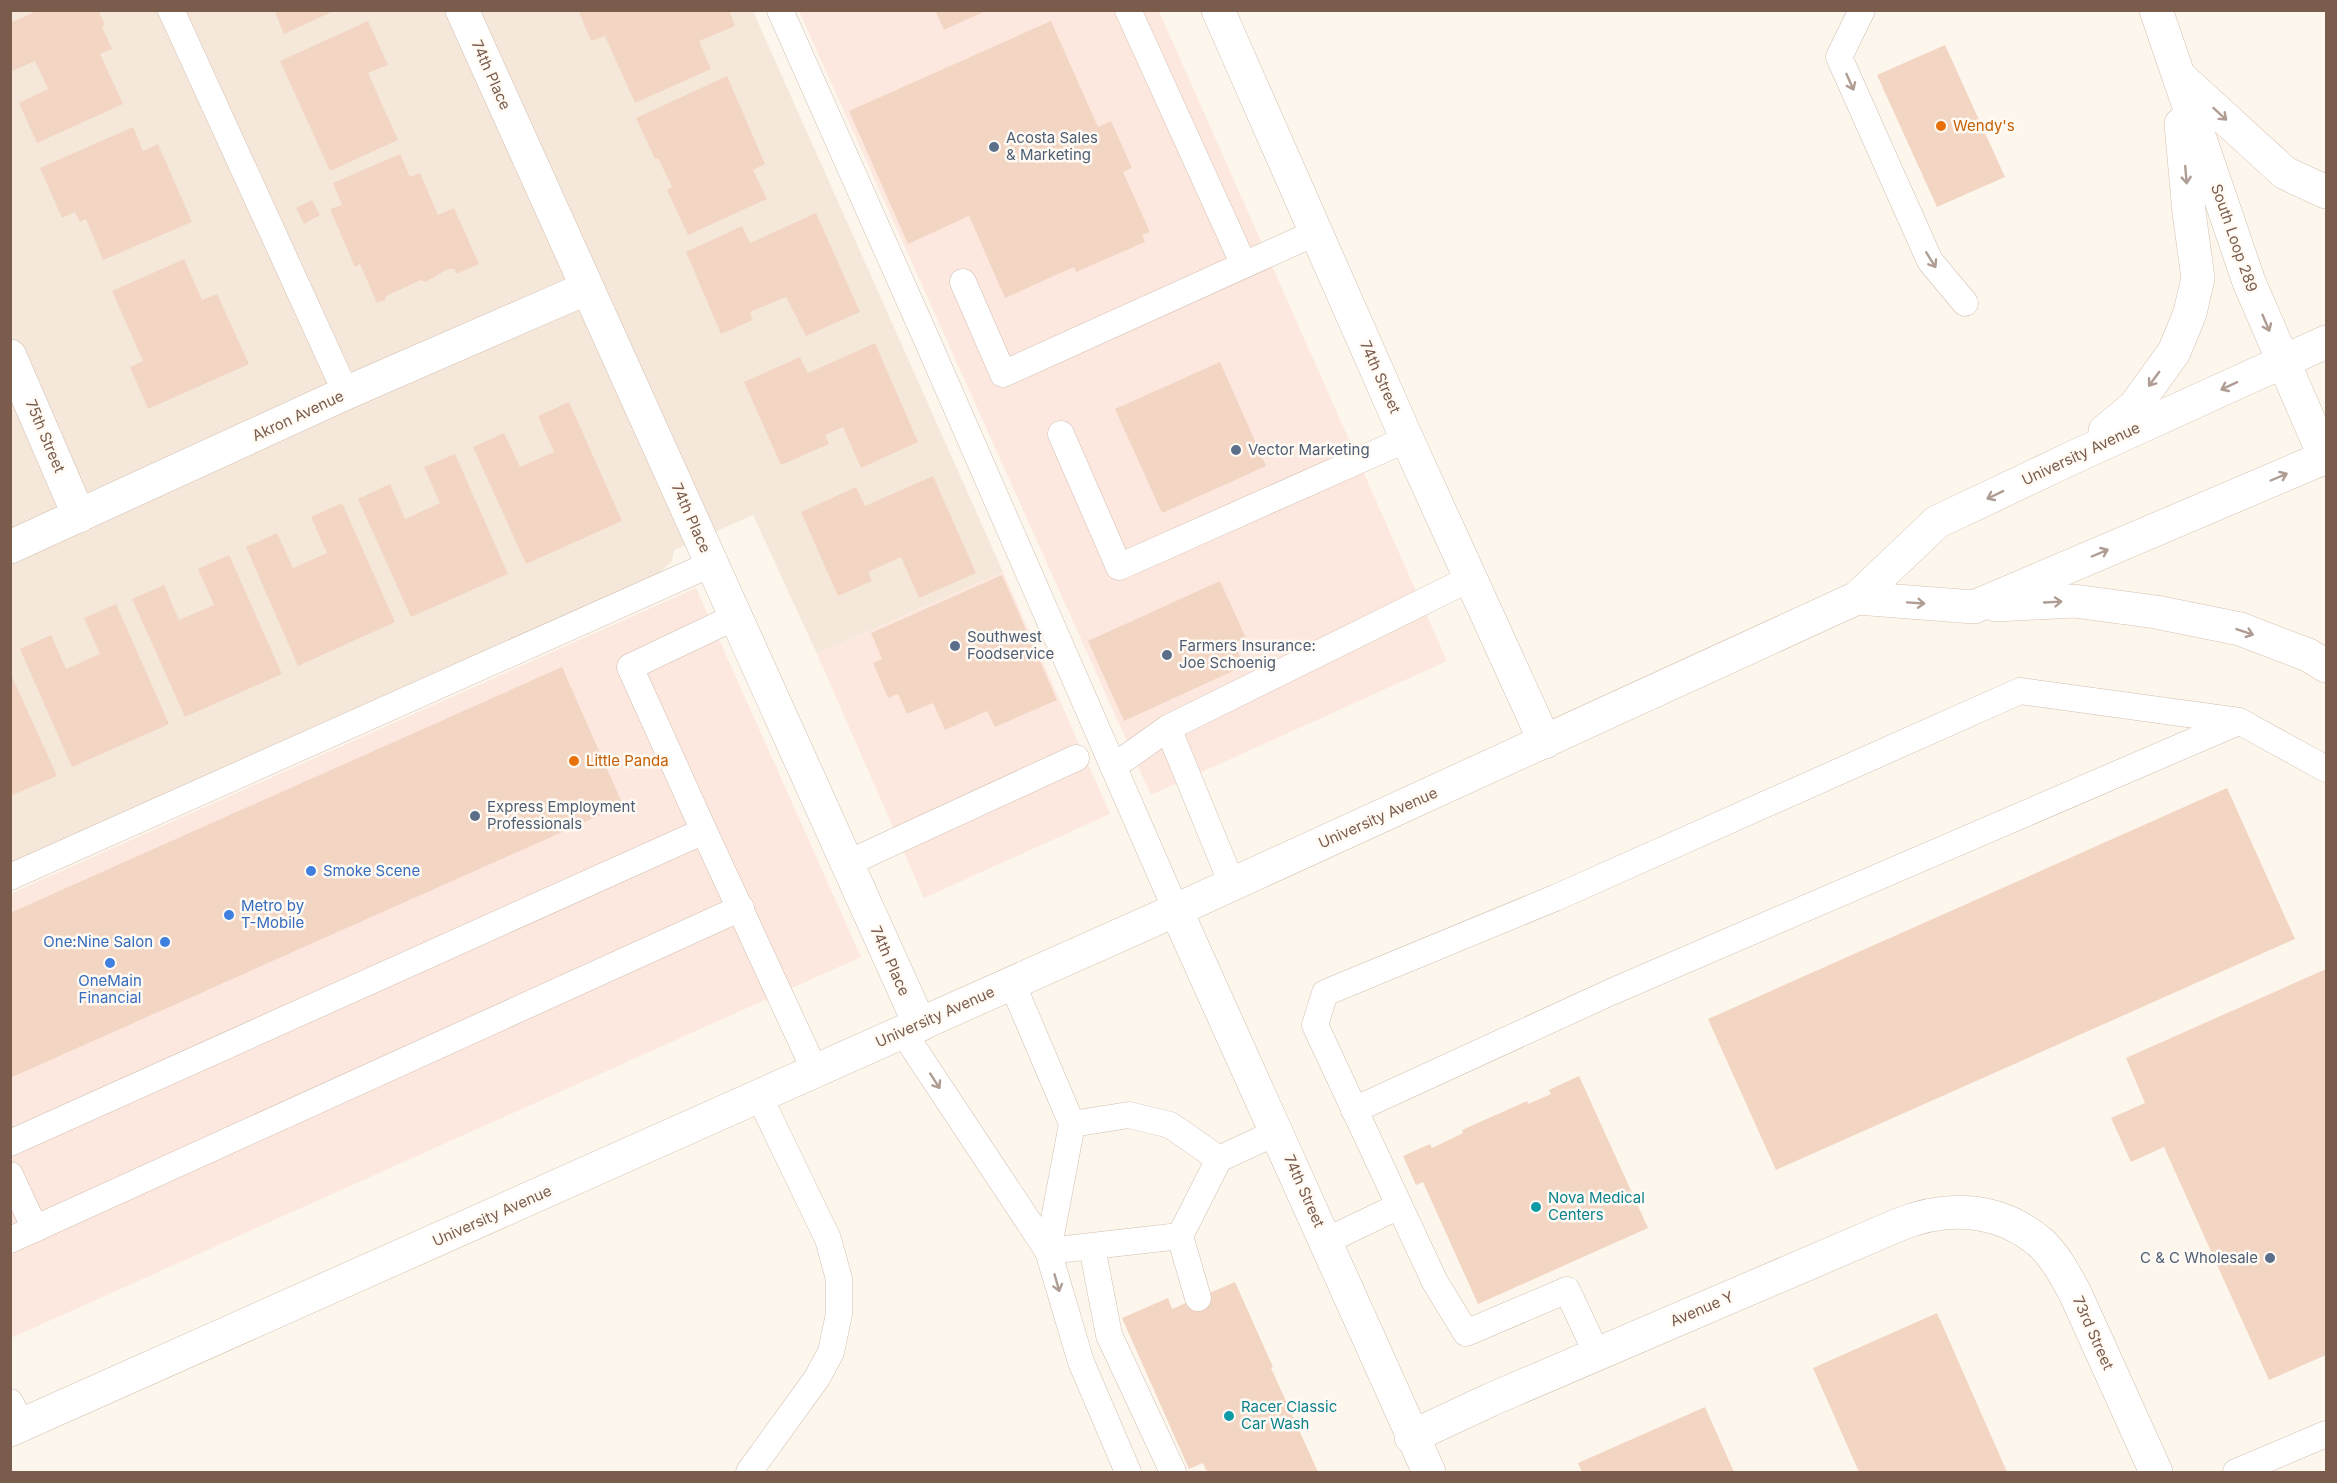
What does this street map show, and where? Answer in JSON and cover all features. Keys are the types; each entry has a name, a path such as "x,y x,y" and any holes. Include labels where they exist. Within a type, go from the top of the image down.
{"main road":[{"name":"74th Place","path":"462,10 846,864 911,1028"},
{"name":"74th Street","path":"1218,10 1407,439 1545,742"},
{"name":"South Loop 289","path":"2156,10 2249,282 2326,458"},
{"path":"2177,75 2285,173 2326,192"},
{"path":"2074,457 2135,406 2174,352 2190,313 2198,278 2189,212 2177,75"},
{"name":"Akron Avenue","path":"10,548 346,393 587,288"},
{"name":"University Avenue","path":"14,1419 759,1096 1176,910 1857,598 1937,522 2326,342"},
{"name":"75th Street","path":"10,356 79,516"},
{"name":"University Avenue","path":"1857,598 1974,607 2326,458"},
{"path":"1974,607 2074,601 2156,612 2240,629 2308,655 2326,666"},
{"name":"74th Street","path":"1176,910 1429,1473"},
{"name":"Avenue Y","path":"1411,1437 1490,1400 1922,1215 1968,1212 2001,1218"},
{"name":"73rd Street","path":"2001,1218 2042,1244 2060,1265 2075,1293 2156,1473"}],"lane":[{"path":"171,10 346,393"},
{"path":"780,10 1176,910"},
{"path":"1128,10 1244,265"},
{"path":"1862,10 1839,57 1930,261 1965,303"},
{"path":"963,282 1003,374 1317,232"},
{"path":"1061,434 1119,567 1407,439"},
{"path":"10,877 711,564"},
{"path":"1113,767 1168,728 1471,578"},
{"path":"735,617 630,667 815,1071"},
{"path":"1597,1354 1567,1290 1466,1333 1435,1282 1315,1025 1325,993 1555,898 2020,691 2239,721 2326,769"},
{"path":"1354,1110 1611,992 2239,721"},
{"path":"1168,728 1232,884"},
{"path":"846,864 1076,758"},
{"path":"10,1143 704,831"},
{"path":"10,1240 741,908"},
{"path":"1012,983 1072,1125 1048,1251"},
{"path":"911,1028 1048,1251 1080,1362 1128,1473"},
{"path":"749,1473 787,1422 827,1361 839,1314 839,1280 828,1239 759,1096"},
{"path":"1072,1125 1129,1115 1170,1125 1219,1159"},
{"path":"1198,1298 1180,1236 1219,1159 1277,1132"},
{"path":"10,1175 35,1229"},
{"path":"1326,1241 1399,1206"},
{"path":"1048,1251 1180,1236"},
{"path":"1092,1247 1109,1335 1173,1473"},
{"path":"2236,1473 2326,1434"}],"shaded area":[{"path":"10,11 753,11 1003,572 817,654 753,515 674,550 672,561 649,583 11,871"},
{"path":"799,11 1159,11 1447,661 1151,795"},
{"path":"1003,572 1110,814 924,898 817,654"},
{"path":"696,588 861,957 11,1338 10,894"}],"building":[{"path":"39,10 98,10 105,25 102,27 112,49 100,54 123,104 37,143 19,103 48,89 35,61 10,72 10,23"},
{"path":"274,10 336,10 284,34"},
{"path":"578,10 729,10 735,26 699,41 711,69 635,103 605,36 591,41"},
{"path":"935,10 988,10 944,30"},
{"path":"368,21 388,65 368,73 398,140 330,171 280,61"},
{"name":"Acosta Sales & Marketing","path":"1051,21 1098,127 1111,121 1132,168 1123,172 1150,232 1142,235 1145,242 1076,272 1074,267 1005,298 969,216 908,244 849,111"},
{"name":"Wendy's","path":"1945,45 2005,177 1937,207 1877,75"},
{"path":"727,76 765,164 753,170 767,199 688,235 667,190 672,187 658,158 655,159 636,118"},
{"path":"133,127 143,151 158,144 192,222 103,260 86,219 80,222 75,212 62,218 40,168"},
{"path":"400,154 410,177 420,173 438,215 454,208 479,264 456,274 455,269 448,269 425,282 421,280 386,296 385,300 377,303 360,264 355,267 330,209 342,205 333,183"},
{"path":"312,200 320,215 304,224 296,208"},
{"path":"816,213 860,312 806,336 786,297 750,312 753,320 721,334 686,252 742,226 750,243"},
{"path":"184,259 202,300 217,294 249,364 148,409 130,367 143,361 112,291"},
{"path":"875,343 918,442 861,468 843,427 825,435 829,444 781,465 744,382 800,357 808,373"},
{"path":"1220,362 1266,466 1162,513 1115,409"},
{"path":"569,402 622,521 526,564 473,447 504,433 520,467 554,452 538,416"},
{"path":"455,454 508,574 411,617 358,499 390,484 405,519 440,503 424,467"},
{"path":"933,476 976,573 919,598 901,557 868,572 872,581 838,596 801,512 856,487 865,506"},
{"path":"342,503 395,622 298,666 246,547 277,533 293,568 327,553 311,517"},
{"path":"229,555 282,674 185,717 132,599 164,585 179,620 214,605 198,569"},
{"name":"Southwest Foodservice","path":"1002,575 1057,700 995,727 987,711 945,730 933,703 907,714 898,694 888,698 873,663 882,659 871,633"},
{"name":"Farmers Insurance: Joe Schoenig","path":"1220,581 1246,638 1234,643 1244,666 1124,721 1088,641"},
{"path":"116,604 169,724 72,767 20,649 51,635 66,669 100,654 84,618"},
{"path":"562,667 623,805 10,1078 10,913"},
{"path":"10,672 57,776 10,796"},
{"path":"2227,788 2295,939 1776,1170 1708,1019"},
{"name":"C & C Wholesale","path":"2326,969 2326,1355 2269,1380 2164,1147 2131,1162 2111,1118 2145,1103 2126,1058"},
{"name":"Nova Medical Centers","path":"1579,1076 1648,1228 1478,1304 1423,1182 1416,1185 1403,1156 1430,1144 1432,1148 1463,1133 1462,1130 1527,1101 1528,1104 1551,1094 1549,1090"},
{"name":"Racer Classic Car Wash","path":"1235,1282 1318,1472 1207,1472 1203,1463 1189,1469 1122,1318 1168,1298 1172,1309"},
{"path":"1937,1313 2007,1472 1859,1472 1813,1368"},
{"path":"1705,1407 1734,1472 1582,1472 1578,1463"}],"place":[{"name":"Wendy's","path":"1941,126"},
{"name":"Acosta Sales & Marketing","path":"994,147"},
{"name":"Vector Marketing","path":"1236,450"},
{"name":"Southwest Foodservice","path":"955,646"},
{"name":"Farmers Insurance: Joe Schoenig","path":"1167,655"},
{"name":"Little Panda","path":"574,761"},
{"name":"Express Employment Professionals","path":"475,816"},
{"name":"Smoke Scene","path":"311,871"},
{"name":"Metro by T-Mobile","path":"229,915"},
{"name":"One:Nine Salon","path":"165,942"},
{"name":"OneMain Financial","path":"110,963"},
{"name":"Nova Medical Centers","path":"1536,1207"},
{"name":"C & C Wholesale","path":"2270,1258"},
{"name":"Racer Classic Car Wash","path":"1229,1416"}]}
